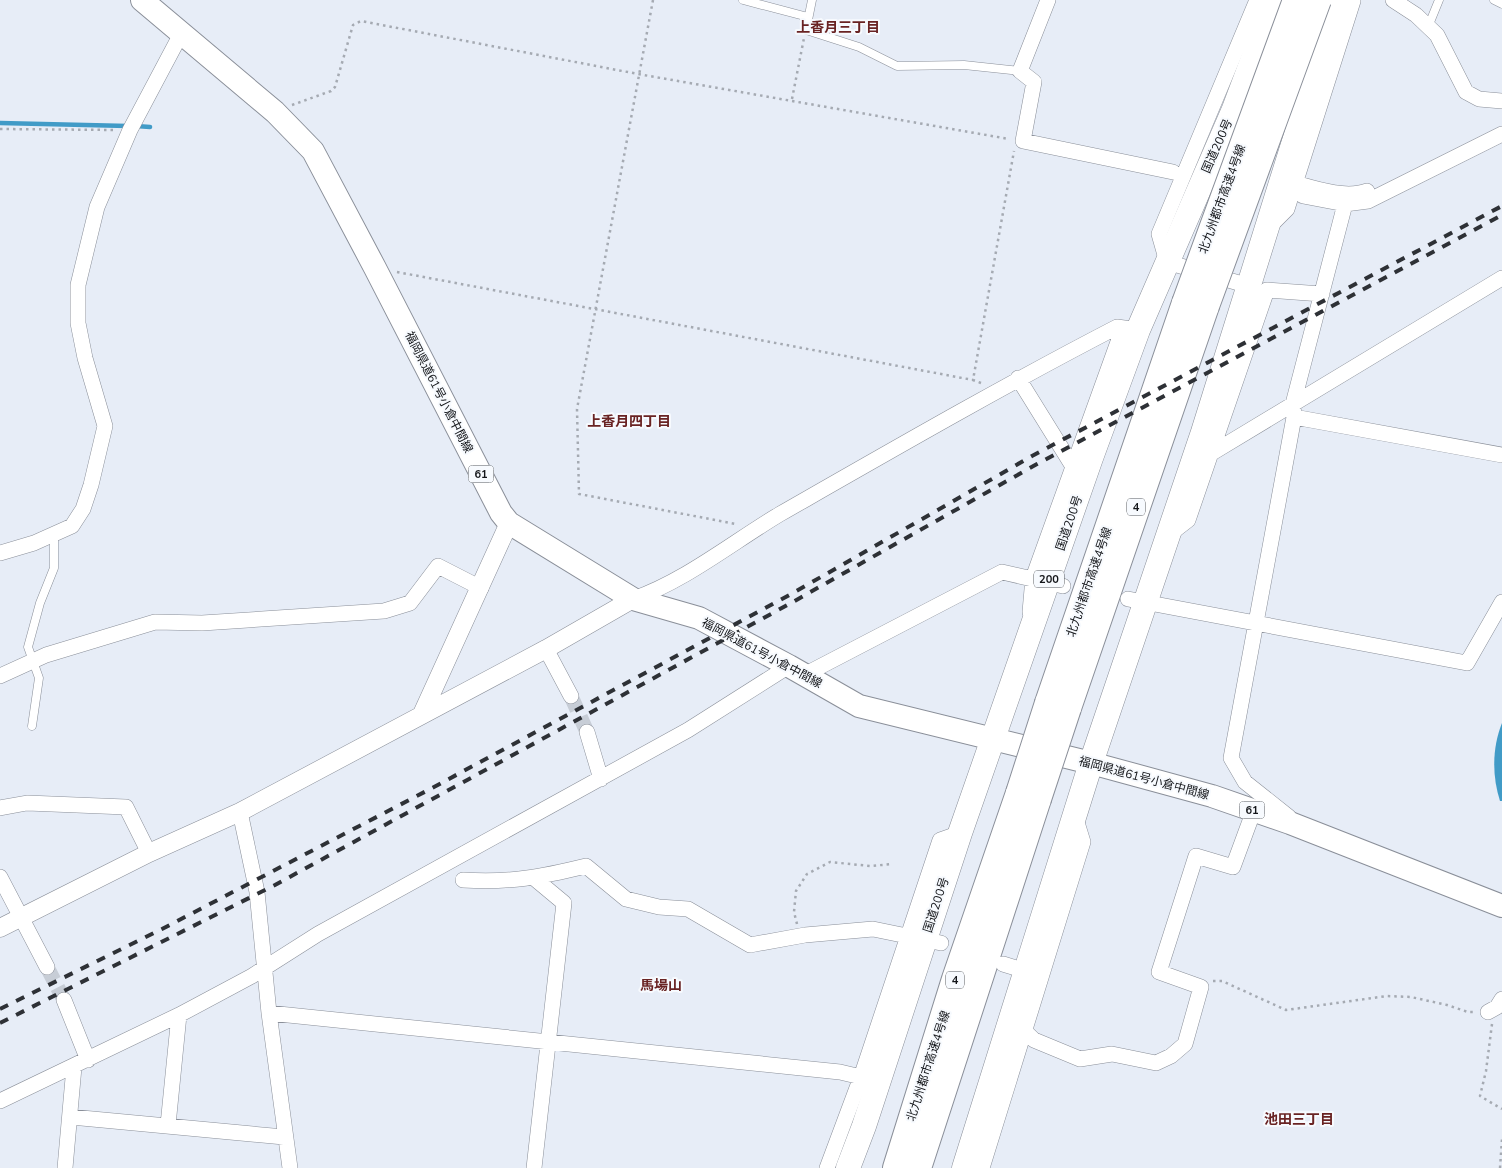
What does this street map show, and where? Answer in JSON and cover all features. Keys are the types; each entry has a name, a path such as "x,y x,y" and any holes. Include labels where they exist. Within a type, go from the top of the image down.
{"highway":[{"name":"国道200号","path":"848,1168 960,833 1048,582 1130,329 1167,262 1234,109 1275,0"},
{"name":"北九州都市高速4号線","path":"896,1168 955,979 1028,796 1296,0"},
{"name":"北九州都市高速4号線","path":"1195,304 1318,0"},
{"path":"964,1168 1034,974 1075,815 1136,600 1167,537 1258,288 1266,230 1320,58 1342,0"},
{"name":"北九州都市高速4号線","path":"918,1168 977,985 1028,796"},
{"path":"931,1168 977,985"}],"main road":[{"name":"福岡県道61号小倉中間線","path":"142,0 275,112 313,151 501,514 509,523 634,599 699,618 797,670 859,706 993,741 1151,778 1254,810 1502,906"}],"street":[{"path":"1048,0 1020,70 1034,82 1019,141 1180,174"},
{"path":"1257,0 1180,174 1159,234 1167,262 1258,288 1322,294"},
{"path":"1266,230 1287,209 1299,190 1354,0"},
{"path":"1393,0 1437,35 1466,92 1479,99 1502,101"},
{"path":"0,553 54,535 72,526 83,508 92,485 105,426 85,358 78,323 78,285 97,207 130,130 182,32"},
{"path":"1299,190 1345,204 1368,201 1502,134"},
{"path":"1299,190 1360,194 1398,179 1420,175"},
{"path":"1306,831 1245,782 1230,758 1257,622 1294,410 1345,204"},
{"path":"1212,453 1294,410 1502,278"},
{"path":"1167,537 1188,520 1212,453 1258,288"},
{"path":"0,928 149,853 240,812 546,649 634,599 656,591 756,528 997,389 1117,327 1130,329 1072,465 1048,582 1002,572 797,670 318,934 252,976 179,1015 0,1101"},
{"path":"1018,378 1072,465"},
{"path":"1294,410 1502,455"},
{"path":"422,714 509,523"},
{"path":"0,676 35,660 154,622 230,621 384,611 410,603 438,566 481,588"},
{"path":"1136,600 1467,663 1502,602"},
{"path":"546,649 571,696"},
{"path":"587,732 601,779"},
{"path":"0,808 27,803 126,807 149,853"},
{"path":"982,1168 1017,1024 1034,1040 1080,1059 1112,1054 1156,1063 1171,1056 1186,1044 1201,986 1159,972 1196,856 1233,867 1254,810"},
{"path":"240,812 257,892 268,1013 284,1137 290,1168"},
{"path":"463,880 498,882 534,878 586,866 626,899 659,907 688,909 750,945 805,935 873,929 924,940 861,1077 827,1168"},
{"path":"0,877 47,967"},
{"path":"534,878 564,903 534,1168"},
{"path":"1002,964 1034,974"},
{"path":"1488,1012 1498,1007 1502,998"},
{"path":"64,1000 88,1060"},
{"path":"268,1013 840,1072 861,1077"},
{"path":"168,1125 179,1015"},
{"path":"65,1168 74,1067"},
{"path":"71,1117 284,1137"}],"lane":[{"path":"742,0 808,17"},
{"path":"812,0 806,30 859,47 897,66 964,65 1020,70"},
{"path":"1428,27 1439,0"},
{"path":"1494,0 1502,4"},
{"path":"32,726 39,678 35,660 28,648 40,603 54,568 54,535"}],"path":[{"path":"653,0 577,408 579,494 756,528"},
{"path":"275,112 332,91 335,87 353,25 361,21 638,74 1019,141 972,380"},
{"path":"792,100 806,30"},
{"path":"0,128 130,130"},
{"path":"375,268 972,380 997,389"},
{"path":"805,935 797,927 794,912 796,891 807,874 830,862 870,866 893,864"},
{"path":"1201,986 1210,982 1222,981 1286,1010 1387,996 1447,1005 1468,1012 1488,1012 1492,1025 1486,1071 1480,1096 1502,1109"},
{"path":"1500,1168 1502,1140"}],"water":[{"path":"1502,723 1502,801 1500,801 1494,772 1494,762 1496,742"}],"waterway":[{"path":"0,123 128,126"},
{"path":"136,126 150,127"}],"tunnel":[{"path":"571,696 587,732"},
{"path":"47,967 64,1000"}],"railway":[{"path":"0,1009 162,929 434,787 793,593 1032,456 1502,206"},
{"path":"0,1023 275,885 791,603 1037,464 1502,215"}],"district":[{"name":"上香月三丁目","path":"838,27"},
{"name":"上香月四丁目","path":"629,421"},
{"name":"馬場山","path":"661,985"},
{"name":"池田三丁目","path":"1299,1119"}]}
